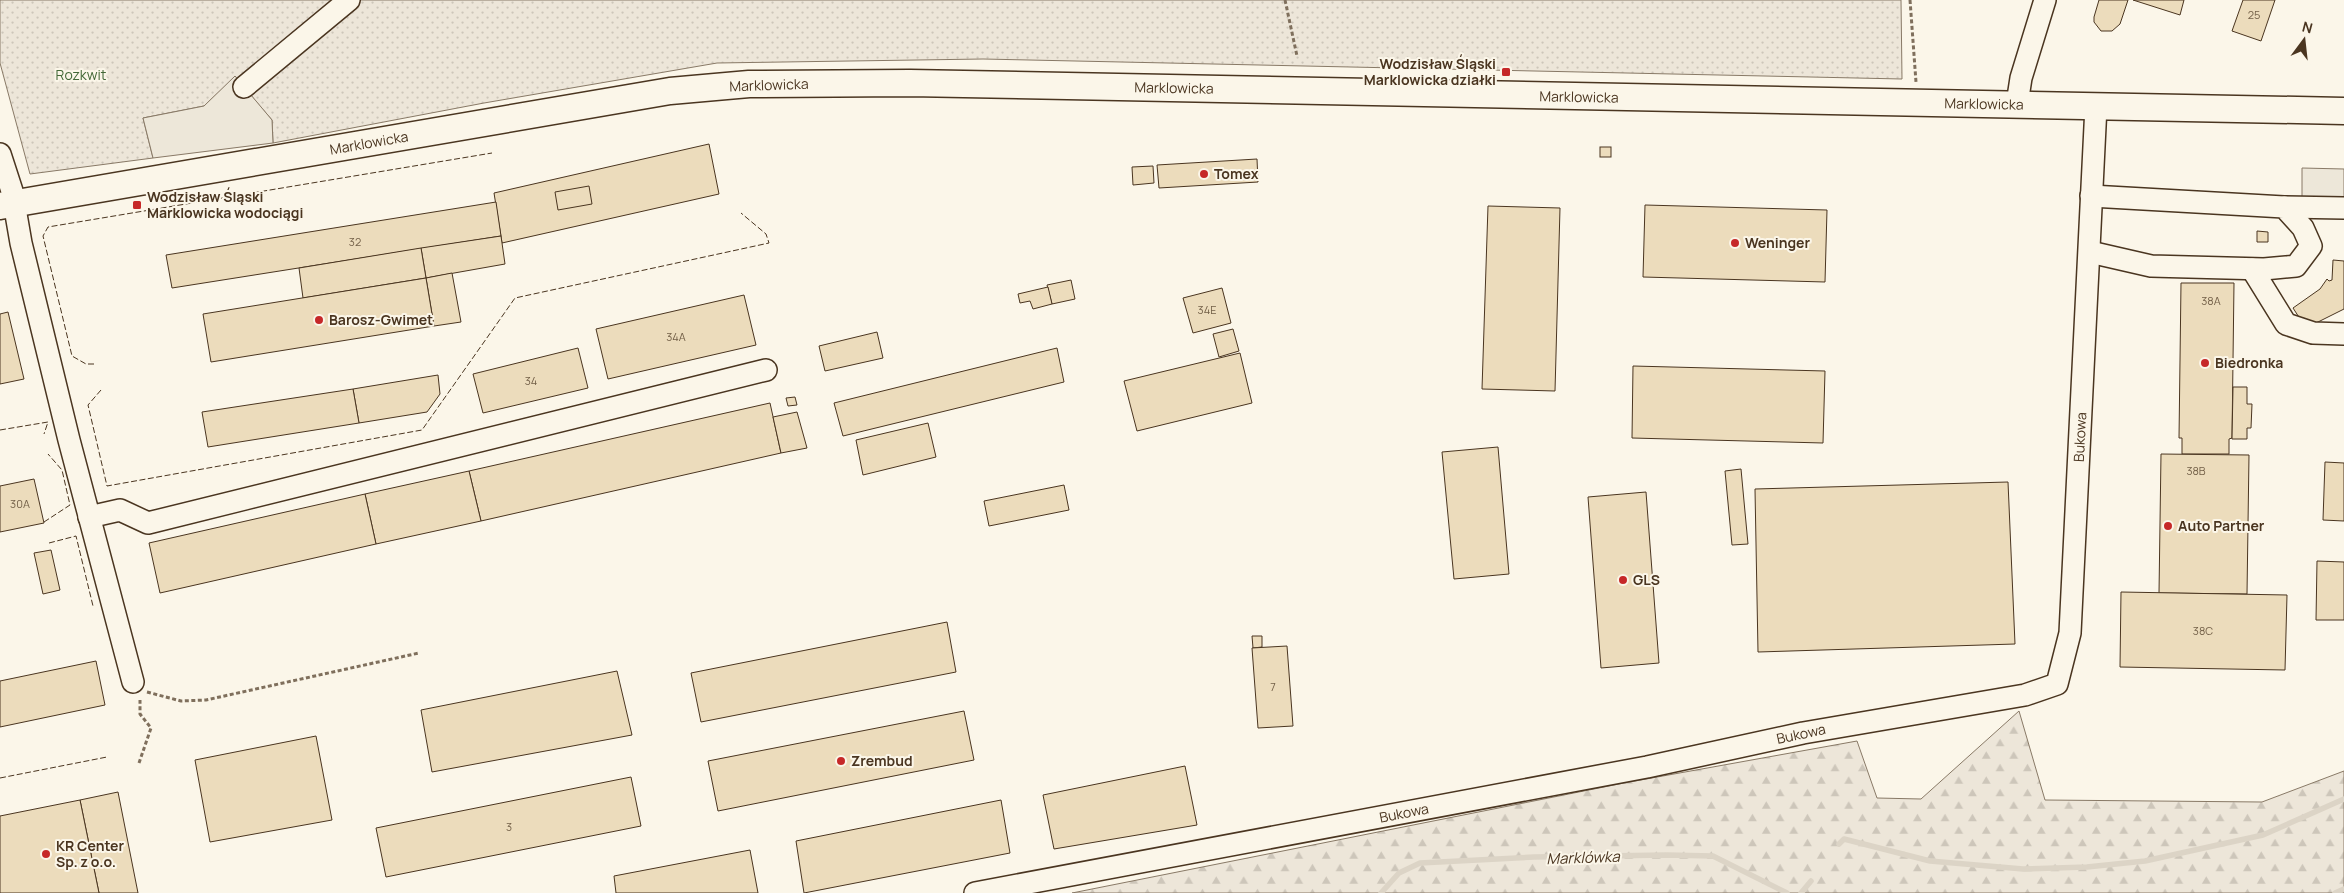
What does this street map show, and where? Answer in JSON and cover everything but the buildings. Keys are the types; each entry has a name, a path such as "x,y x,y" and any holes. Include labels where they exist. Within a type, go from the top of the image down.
{"main road":[{"name":"Marklowicka","path":"7,205 670,91 749,84 919,83 2344,110"}],"lane":[{"path":"244,87 349,0"},
{"path":"2017,104 2021,78 2045,0"},
{"name":"Bukowa","path":"975,893 1647,767 1803,732 2025,695 2056,684 2070,633 2096,106"},
{"path":"0,154 7,205 23,252 89,517 136,686"},
{"path":"2091,196 2284,207 2344,208"},
{"path":"2090,252 2151,266 2252,269 2296,266 2310,246 2303,228 2284,207"},
{"path":"2252,269 2286,324 2313,333 2344,334"},
{"path":"89,517 120,510 148,523 766,370"}],"path":[{"path":"1286,0 1297,56"},
{"path":"1910,0 1917,103"},
{"path":"139,763 151,728 140,714 136,686 181,701 206,700 419,653"}],"green space":[{"name":"Rozkwit","path":"0,0 1901,0 1902,79 983,59 717,63 484,103 273,143 272,120 235,77 204,106 143,118 153,158 30,174 0,63"},
{"path":"2019,711 2045,800 2262,802 2344,771 2344,893 1072,893 1624,783 1857,741 1877,798 1921,799"}],"shaded area":[{"path":"235,76 272,120 273,143 153,158 143,118 204,106"},
{"path":"2302,168 2344,169 2344,200 2302,200"}],"waterway":[{"path":"1839,844 1844,839 1930,861 2023,869 2087,867 2145,861 2263,835 2344,799"},
{"name":"Marklówka","path":"1381,893 1399,873 1420,863 1534,857 1667,855 1713,856 1787,893"},
{"path":"1801,893 1811,881"},
{"name":"Marklówka","path":"2335,893 2344,889"}],"fence":[{"path":"94,364 86,364 72,356 43,236 48,227 492,153"},
{"path":"101,390 88,405 107,486 422,430 515,298 769,243 766,234 741,213"},
{"path":"0,430 48,422 44,434"},
{"path":"44,522 70,505 62,470 48,454"},
{"path":"49,543 76,536 93,606"},
{"path":"0,778 107,757"}],"place":[{"name":"Wodzisław Śląski Marklowicka działki","path":"1506,72"},
{"name":"Tomex","path":"1204,174"},
{"name":"Wodzisław Śląski Marklowicka wodociągi","path":"137,205"},
{"name":"Weninger","path":"1735,243"},
{"name":"Barosz-Gwimet","path":"319,320"},
{"name":"Biedronka","path":"2205,363"},
{"name":"Auto Partner","path":"2168,526"},
{"name":"GLS","path":"1623,580"},
{"name":"Zrembud","path":"841,761"},
{"name":"KR Center Sp. z o.o.","path":"46,854"}]}
